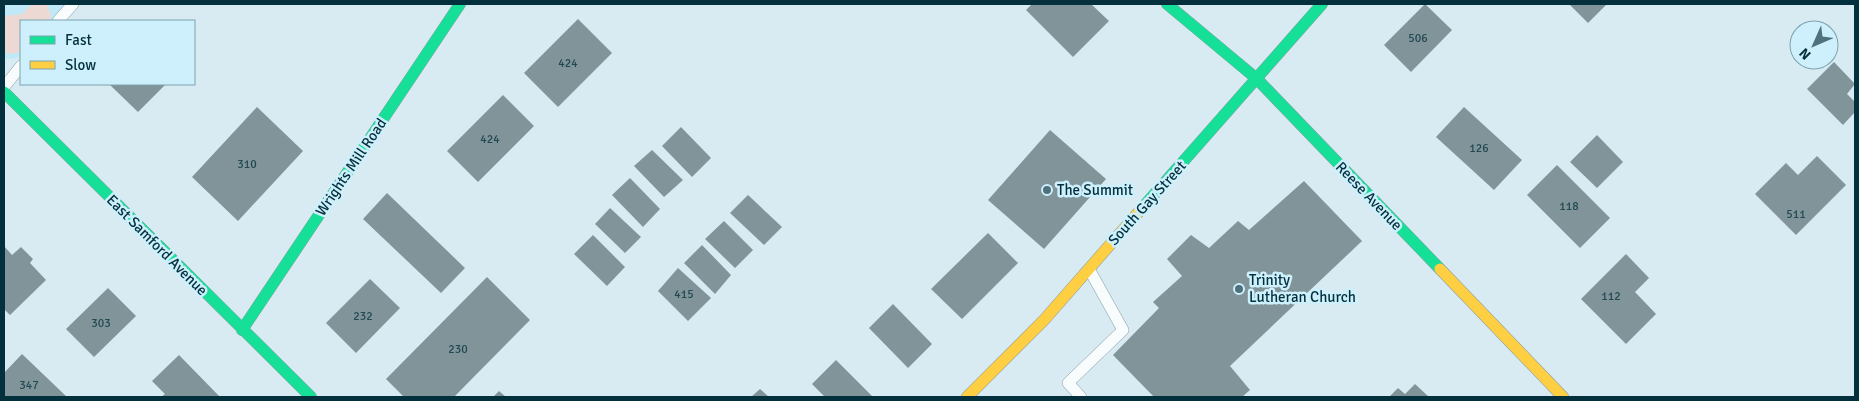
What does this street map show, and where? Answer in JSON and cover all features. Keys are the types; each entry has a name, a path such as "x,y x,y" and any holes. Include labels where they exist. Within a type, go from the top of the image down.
{"street":[{"name":"Wrights Mill Road","path":"242,330 460,4"},
{"name":"Reese Avenue","path":"1167,4 1257,79 1563,397"},
{"name":"South Gay Street","path":"967,397 1044,320 1322,4"},
{"name":"East Samford Avenue","path":"4,92 311,397"}],"lane":[{"path":"59,20 67,6"},
{"path":"4,87 20,67"},
{"path":"1081,397 1068,384 1123,330 1089,269"}],"shaded area":[{"path":"4,4 73,4 59,20 20,20 20,56 14,59 4,58"},
{"path":"32,4 47,4 51,16 49,20 20,20 20,52 8,54 4,50 4,16 22,14"}],"building":[{"path":"1032,4 1091,4 1109,21 1073,57 1026,10"},
{"path":"1425,4 1452,30 1411,72 1384,45"},
{"path":"1569,4 1607,4 1588,23"},
{"path":"578,19 612,53 558,107 524,73"},
{"path":"1839,67 1855,84 1847,94 1855,102 1855,112 1843,125 1807,89 1826,70 1839,70"},
{"path":"110,85 165,85 138,112"},
{"path":"503,95 534,126 478,182 447,151"},
{"path":"257,107 303,151 238,221 192,177"},
{"path":"1464,107 1522,160 1494,190 1436,137"},
{"path":"681,127 711,158 692,177 662,146"},
{"name":"The Summit","path":"1050,130 1106,179 1044,249 988,200"},
{"path":"1597,135 1623,162 1597,188 1570,162"},
{"path":"652,150 683,180 664,197 634,166"},
{"path":"1817,156 1846,185 1796,235 1755,194 1786,163 1798,175"},
{"path":"1557,165 1610,218 1580,248 1527,195"},
{"path":"630,178 660,209 643,227 612,195"},
{"name":"Trinity Lutheran Church","path":"1304,181 1362,241 1230,366 1250,390 1242,397 1154,397 1113,355 1159,308 1153,302 1182,276 1167,259 1191,235 1209,248 1238,221 1249,230"},
{"path":"387,193 465,268 441,293 363,219"},
{"path":"748,195 782,227 764,245 730,213"},
{"path":"610,208 641,237 625,253 595,224"},
{"path":"724,221 753,250 735,268 705,239"},
{"path":"988,233 1018,263 962,319 931,289"},
{"path":"593,235 625,267 607,286 574,254"},
{"path":"702,245 731,275 715,294 684,263"},
{"path":"4,246 12,255 21,247 33,259 30,263 46,280 10,315 4,309"},
{"path":"1626,254 1649,278 1635,292 1656,314 1626,344 1581,299"},
{"path":"678,268 711,298 688,321 658,291"},
{"path":"487,277 530,320 454,397 404,397 386,379"},
{"path":"370,279 400,308 356,353 326,323"},
{"path":"108,288 136,316 94,357 66,329"},
{"path":"893,304 932,344 908,368 869,328"},
{"path":"22,354 67,397 4,397 4,373"},
{"path":"179,355 220,397 161,397 165,394 152,381"},
{"path":"836,360 873,397 825,397 812,384"},
{"path":"1415,384 1429,397 1389,397 1398,388 1405,394"},
{"path":"760,389 769,397 751,397"},
{"path":"499,391 506,397 493,397"}],"traffic: fast":[{"path":"242,330 460,4"},
{"path":"1167,4 1257,79 1440,269"},
{"path":"1144,206 1322,4"},
{"path":"4,92 311,397"}],"traffic: slow":[{"path":"967,397 1044,320 1144,206"},
{"path":"1440,269 1563,397"}],"place":[{"name":"The Summit","path":"1047,190"},
{"name":"Trinity Lutheran Church","path":"1239,289"}]}
